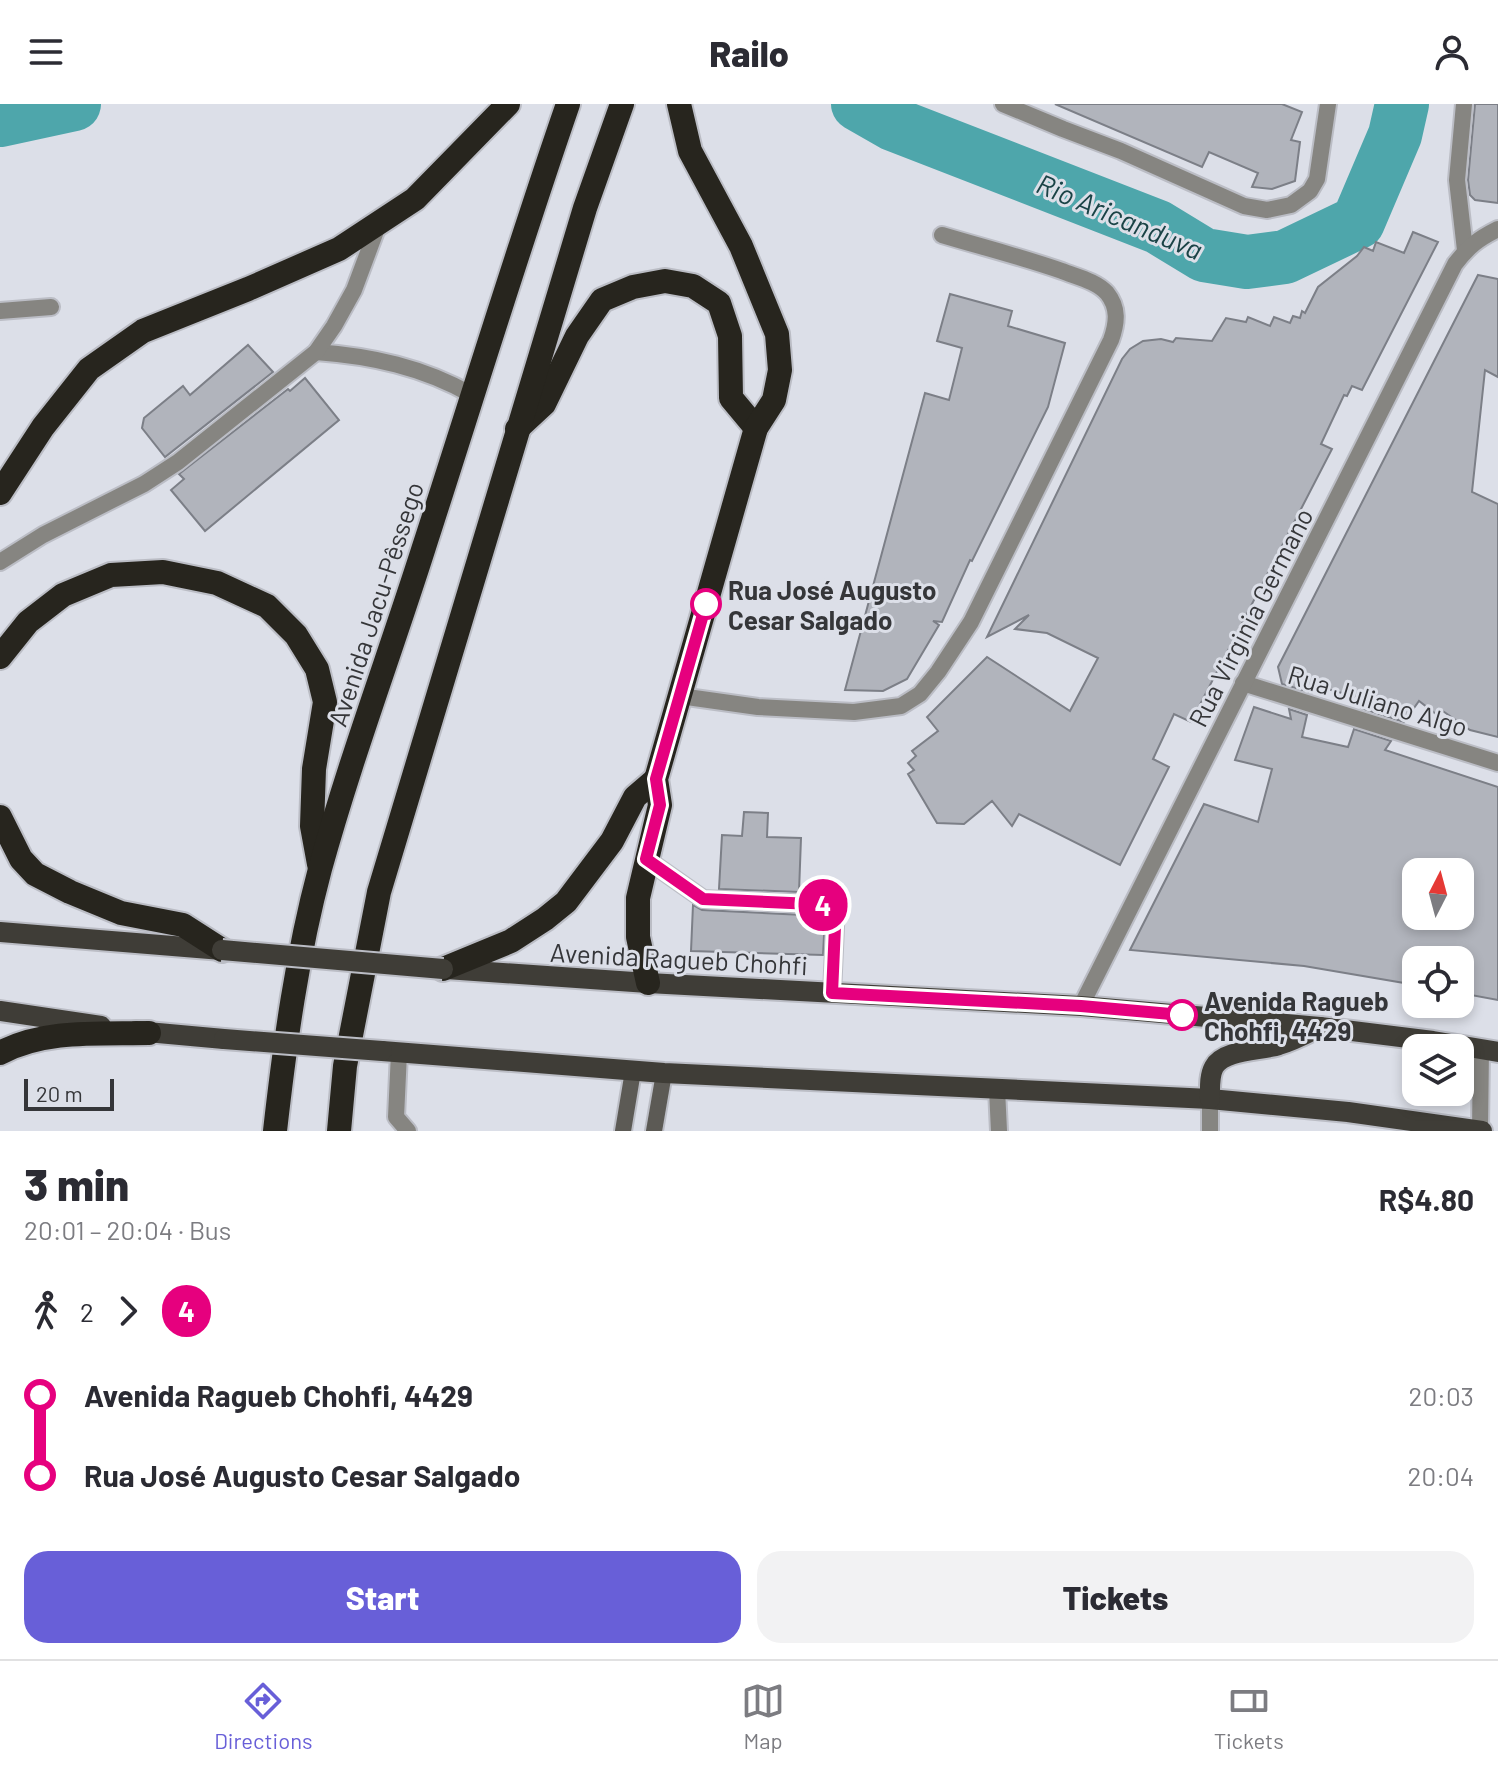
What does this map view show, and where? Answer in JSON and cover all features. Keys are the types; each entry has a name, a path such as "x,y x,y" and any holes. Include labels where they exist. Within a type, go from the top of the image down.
{"highway":[{"path":"0,493 43,427 89,369 143,331 339,249 415,199 508,104"},
{"name":"Avenida Jacu-Pêssego","path":"275,1131 292,1008 320,869 540,182 568,104"},
{"path":"339,1131 345,1066 379,892 585,208 622,104"},
{"path":"648,983 638,937 638,898 660,805 656,779 756,428 774,400 780,370 777,334 741,246 690,151 679,104"},
{"path":"517,429 544,404 577,336 602,300 633,287 665,281 693,286 719,303 730,336 731,398 756,428"},
{"path":"0,657 28,622 63,595 111,575 163,572 217,583 267,606 296,635 310,657 317,669 325,702 314,769 312,826 320,869"},
{"path":"443,969 511,941 566,902 612,841 635,797 656,779"},
{"path":"0,817 21,859 35,874 121,913 183,925 222,950"},
{"path":"0,1053 53,1037 149,1033"}],"main road":[{"name":"Avenida Ragueb Chohfi","path":"0,932 443,969 1081,1006 1320,1027 1489,1050"},
{"path":"0,1011 149,1033 633,1071 1210,1099 1348,1112 1481,1131"},
{"path":"1210,1099 1211,1076 1222,1058 1294,1040 1320,1027"},
{"path":"623,1131 633,1071"},
{"path":"654,1131 664,1073"}],"street":[{"path":"1003,104 1121,151 1244,206 1267,210 1291,205 1310,191 1317,179 1328,104"},
{"path":"1464,104 1457,180 1465,250"},
{"path":"0,562 43,535 144,484 167,469 316,352 354,290 379,223"},
{"path":"1465,250 1476,240 1498,229"},
{"path":"680,696 758,707 854,712 901,706 920,694 971,622 1111,340 1117,319 1116,309 1105,290 1088,281 942,235"},
{"name":"Rua Virginia Germano","path":"1081,1006 1455,264 1465,250"},
{"path":"0,311 51,307"},
{"path":"316,352 398,363 438,377 472,395"},
{"name":"Rua Juliano Algo","path":"1243,683 1498,763"},
{"path":"646,859 703,899 836,905 832,993"},
{"path":"1481,1131 1489,1050"},
{"path":"390,1052 396,1117 408,1131"},
{"path":"997,1089 999,1131"},
{"path":"1210,1099 1210,1131"}],"building":[{"path":"1055,104 1282,104 1302,112 1291,140 1300,142 1295,181 1272,189 1252,187 1258,173 1209,152 1202,167"},
{"path":"1475,104 1498,104 1498,203 1475,200 1470,195 1468,180"},
{"path":"1413,232 1438,242 1362,390 1352,386 1347,396 1344,395 1321,444 1332,449 1191,722 1174,714 1153,759 1169,767 1120,865 1019,814 1012,826 992,801 964,824 937,823 908,774 914,770 908,763 916,756 912,751 938,731 927,717 987,657 1070,711 1098,658 1047,633 1015,629 1029,615 987,637 1122,359 1130,349 1143,341 1161,339 1173,342 1176,338 1212,341 1226,318 1246,322 1248,317 1270,326 1274,317 1290,323 1293,316 1300,318 1302,311 1305,313 1318,287 1364,247 1373,251 1376,242 1404,253"},
{"path":"1478,275 1498,279 1498,377 1485,370 1472,492 1498,504 1498,737 1470,730 1440,709 1436,714 1419,701 1404,722 1361,708 1364,699 1313,685 1312,693 1282,684 1278,667"},
{"path":"950,294 1012,311 1008,326 1065,343 1048,407 942,622 933,621 939,625 907,679 883,691 845,690 925,393 949,400 962,348 937,341"},
{"path":"248,345 273,372 165,457 142,428 144,418 183,386 190,395"},
{"path":"305,378 339,420 205,531 171,490 184,479 179,474"},
{"path":"1254,707 1291,719 1289,709 1307,715 1302,737 1348,747 1354,729 1391,741 1385,750 1498,787 1498,1000 1474,996 1474,946 1402,946 1402,983 1304,966 1130,950 1204,804 1258,822 1272,769 1235,760"},
{"path":"744,812 768,813 767,837 801,838 799,892 719,889 722,835 742,836"},
{"path":"693,905 702,910 825,916 823,955 691,951"}],"waterway":[{"name":"Rio Aricanduva","path":"0,120 74,104"},
{"name":"Rio Aricanduva","path":"858,104 893,124 1158,227 1204,255 1247,262 1285,257 1358,222 1395,135 1402,104"}],"bus line":[{"name":"4","path":"706,604 656,779 660,805 646,859 703,899 836,905 832,993 1081,1006 1182,1015"}],"place":[{"name":"Rua José Augusto Cesar Salgado","path":"706,604"},
{"name":"Avenida Ragueb Chohfi, 4429","path":"1182,1015"}]}
